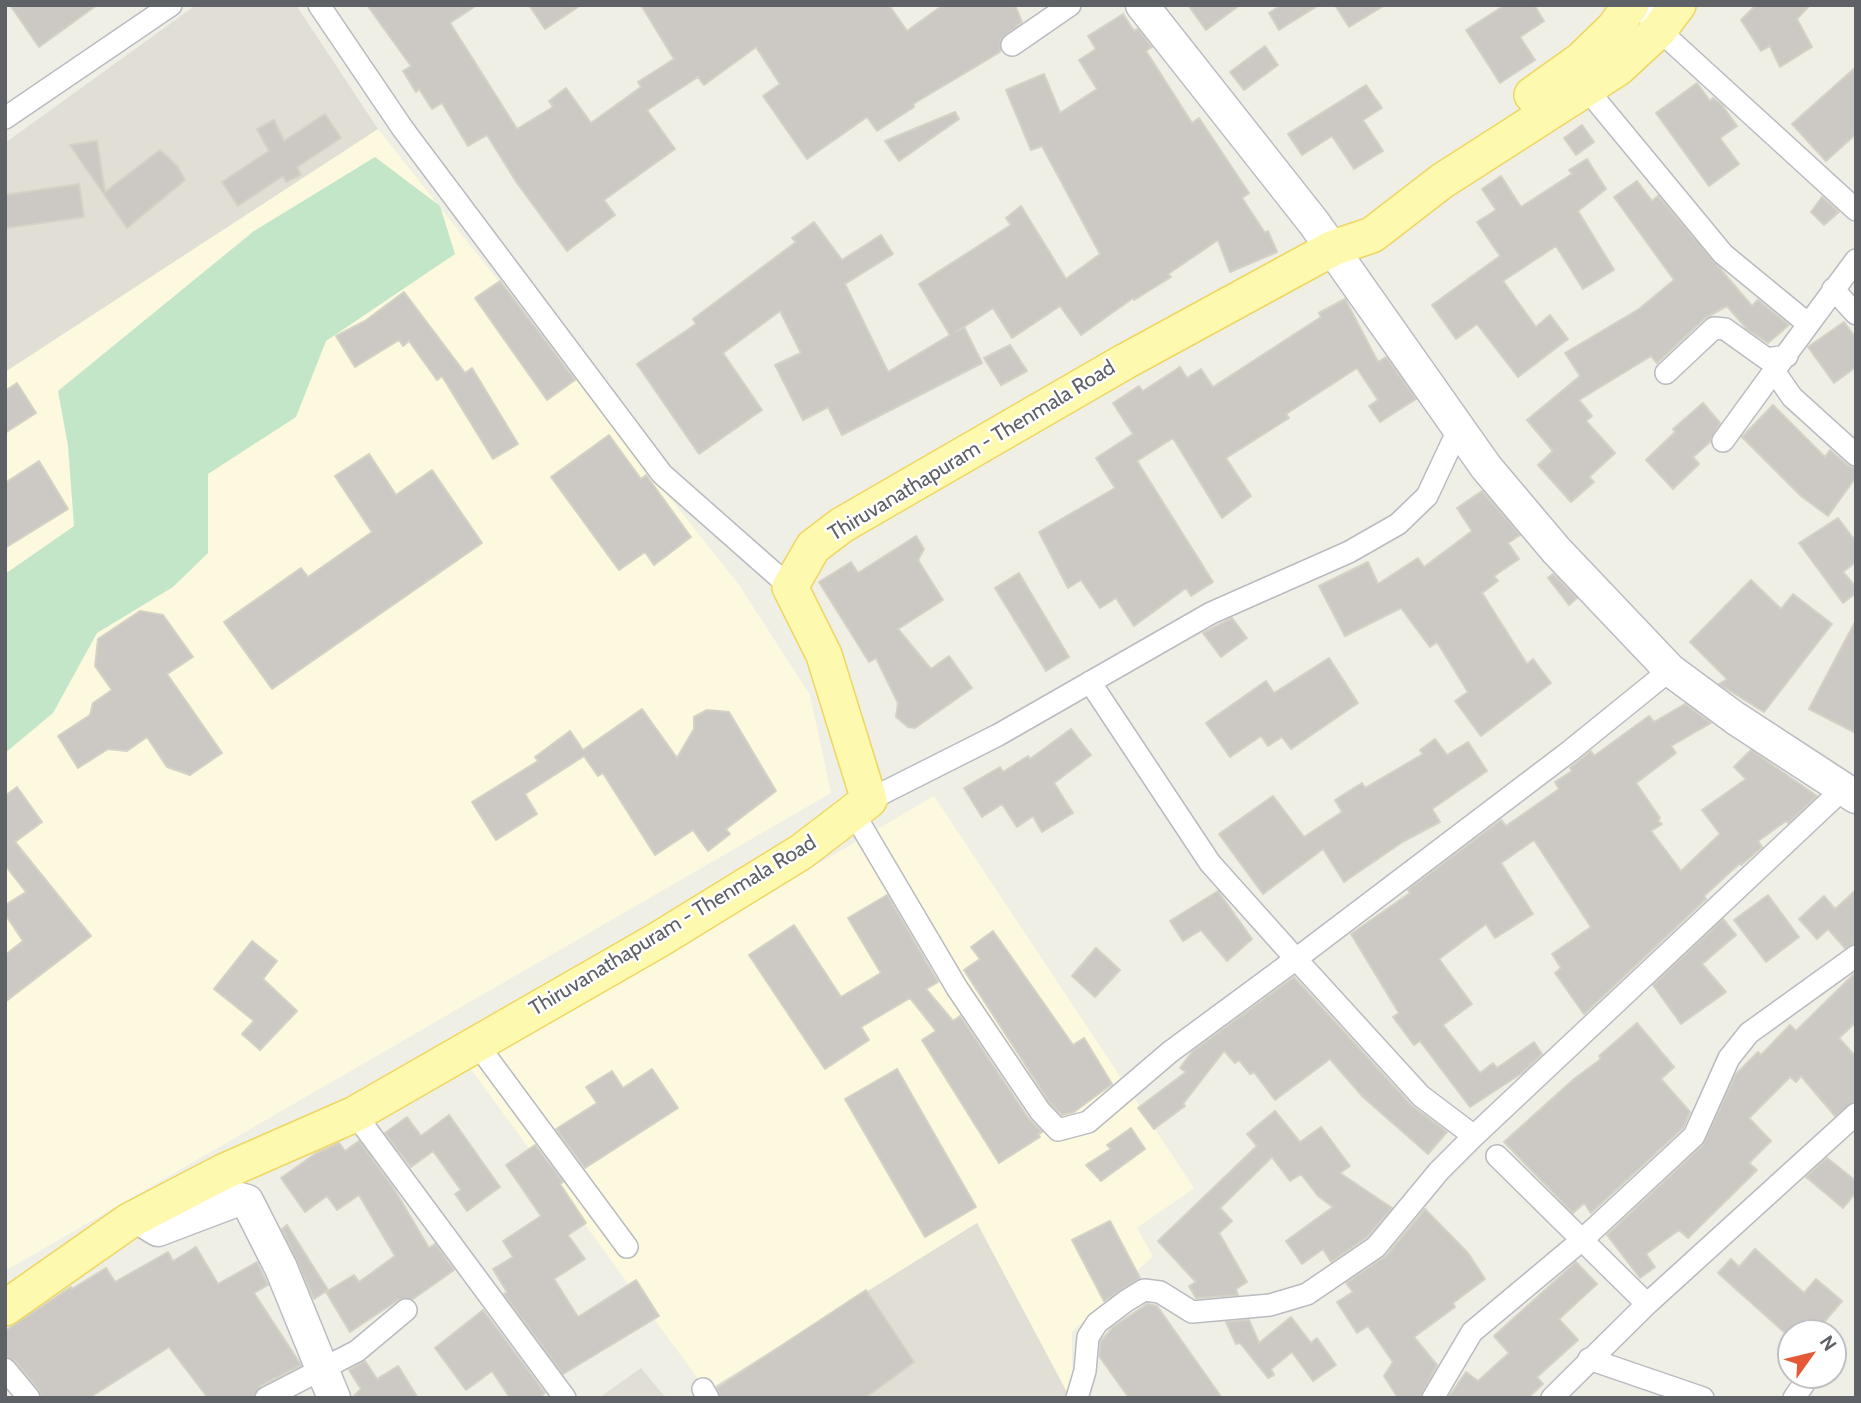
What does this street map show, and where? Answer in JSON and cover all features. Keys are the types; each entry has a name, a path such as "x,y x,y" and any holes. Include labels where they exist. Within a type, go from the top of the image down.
{"main road":[{"name":"Thiruvanathapuram - Thenmala Road","path":"1333,248 1361,215 1429,163 1581,60 1614,28 1631,5"},
{"name":"Thiruvanathapuram - Thenmala Road","path":"790,587 813,547 842,525 902,493 1124,362 1333,248 1372,235 1442,181 1618,68 1659,13"},
{"path":"790,587 824,655 861,806"},
{"name":"Thiruvanathapuram - Thenmala Road","path":"5,1308 137,1217 223,1172 355,1114 658,940 801,852 861,806"}],"street":[{"path":"5,118 171,5"},
{"path":"319,5 403,129 662,474 790,587"},
{"path":"1012,45 1070,5"},
{"path":"1077,1398 1083,1379 1088,1337 1097,1322 1144,1290 1160,1292 1192,1312 1270,1304 1307,1294 1377,1247 1439,1171 1474,1136 1849,793 1735,718 1670,670 1556,550 1486,467 1333,248 1142,5"},
{"path":"1659,13 1856,210"},
{"path":"1585,87 1723,254 1807,323"},
{"path":"1723,441 1807,323 1856,260"},
{"path":"1833,289 1856,314"},
{"path":"1666,373 1714,328 1725,330 1767,359 1781,363"},
{"path":"1781,363 1792,397 1851,442"},
{"path":"1459,428 1427,496 1398,524 1349,552 1211,613 974,748 861,806 957,988 1040,1111 1058,1130 1088,1122 1170,1052 1570,751 1670,670"},
{"path":"1090,682 1210,863 1421,1096 1474,1136"},
{"path":"1433,1398 1472,1332 1582,1240 1694,1136 1729,1058 1749,1034 1856,956"},
{"path":"477,1044 627,1247"},
{"path":"355,1114 565,1398"},
{"path":"1552,1398 1647,1304 1856,1114"},
{"path":"1497,1156 1647,1304"},
{"path":"137,1217 158,1230 240,1199 247,1200 281,1268 328,1384"},
{"path":"266,1398 328,1384 357,1351 406,1310"},
{"path":"1589,1359 1703,1398"},
{"path":"5,1369 29,1398"}],"shaded area":[{"path":"196,5 296,5 378,129 5,372 5,143"},
{"path":"378,129 739,585 810,695 831,793 5,1271 5,371"},
{"path":"934,796 1194,1188 1137,1228 1153,1256 1072,1332 1072,1396 707,1391 470,1068"},
{"path":"977,1223 1070,1398 712,1398 707,1391"},
{"path":"641,1368 666,1398 599,1398"}],"green space":[{"path":"375,157 440,206 455,254 326,341 296,417 208,474 208,553 173,587 97,633 53,713 5,753 5,574 74,526 68,446 58,391 254,231"}],"building":[{"path":"10,5 97,5 39,47"},
{"path":"367,5 477,5 450,23 517,129 553,107 549,101 566,88 591,123 641,87 638,82 674,59 641,5 889,5 907,31 943,5 1015,5 1022,22 1001,39 1000,52 913,104 914,107 877,131 867,117 807,159 763,96 780,84 756,47 704,85 698,77 647,110 675,149 604,200 615,215 567,251 517,183 487,135 468,146 442,103 432,109 419,89 416,92 403,71 411,66"},
{"path":"529,5 581,5 545,29"},
{"path":"1188,5 1240,5 1206,30"},
{"path":"1281,5 1319,5 1279,30 1269,13"},
{"path":"1335,5 1385,5 1349,27"},
{"path":"1505,5 1534,5 1544,21 1520,37 1535,60 1500,83 1466,30"},
{"path":"1756,5 1810,5 1797,19 1812,47 1780,67 1770,46 1761,51 1741,20"},
{"path":"1123,14 1134,31 1138,29 1152,47 1146,51 1192,123 1199,118 1249,193 1242,198 1265,233 1268,231 1277,252 1230,272 1218,240 1168,274 1171,277 1134,300 1133,298 1081,335 1060,306 1012,338 993,308 956,332 964,327 982,363 842,435 828,407 803,420 775,365 801,353 780,311 723,353 762,410 699,454 637,364 696,324 693,319 796,242 792,238 814,222 842,260 881,235 893,254 845,284 888,372 950,335 919,284 1011,225 1006,218 1021,206 1066,279 1100,254 1042,146 1031,150 1006,90 1044,74 1060,113 1097,89 1079,60 1096,49 1088,36"},
{"path":"1265,46 1278,65 1244,90 1230,72"},
{"path":"1856,67 1856,134 1826,161 1792,124"},
{"path":"1697,83 1710,101 1713,98 1722,105 1737,126 1720,138 1739,164 1709,186 1656,113"},
{"path":"1366,85 1382,108 1363,120 1383,151 1354,169 1332,136 1302,155 1288,134"},
{"path":"955,112 959,119 899,161 885,141"},
{"path":"325,114 341,138 297,167 301,175 286,182 283,176 238,206 222,182 269,151 257,129 274,120 284,141"},
{"path":"1582,125 1594,142 1576,155 1564,138"},
{"path":"97,141 105,192 160,150 177,166 185,180 127,228 70,145"},
{"path":"1587,159 1606,189 1578,211 1614,270 1583,289 1556,246 1503,281 1536,327 1550,315 1568,339 1518,377 1477,324 1456,339 1432,305 1500,256 1477,222 1496,210 1482,189 1501,176 1521,207 1572,174 1569,170"},
{"path":"1637,181 1652,201 1658,196 1752,306 1758,300 1789,325 1768,343 1747,329 1727,306 1705,318 1657,363 1651,356 1579,400 1592,416 1586,421 1615,453 1589,477 1594,482 1571,502 1538,465 1553,451 1527,420 1580,376 1565,353 1639,309 1674,280 1614,197"},
{"path":"79,184 84,217 5,228 5,195"},
{"path":"1822,197 1839,212 1824,225 1811,212"},
{"path":"500,281 575,380 547,400 475,298"},
{"path":"404,292 465,373 472,368 518,444 493,459 442,376 437,380 409,341 403,346 399,340 355,367 336,336 365,321"},
{"path":"1345,299 1378,362 1386,357 1416,399 1380,422 1369,406 1378,400 1357,368 1286,414 1289,418 1226,458 1251,496 1222,518 1173,438 1137,461 1213,582 1191,596 1186,588 1134,626 1116,598 1100,608 1081,580 1068,588 1039,532 1115,488 1096,458 1133,434 1113,403 1139,386 1143,391 1180,367 1187,378 1201,369 1213,387 1321,317 1319,313"},
{"path":"1844,322 1856,338 1856,367 1834,383 1808,347"},
{"path":"1010,345 1027,371 1001,385 984,358"},
{"path":"17,383 36,413 5,433 5,391"},
{"path":"1703,403 1720,423 1710,442 1693,457 1699,464 1673,489 1646,460 1675,432 1673,429"},
{"path":"1773,405 1825,457 1830,450 1847,465 1856,468 1856,477 1828,516 1801,496 1742,437"},
{"path":"609,435 641,479 646,475 691,537 654,565 645,552 619,570 551,477"},
{"path":"369,454 396,495 432,470 482,543 272,689 224,622 301,568 308,577 372,532 335,476"},
{"path":"39,461 68,509 5,548 5,483"},
{"path":"1482,491 1520,535 1508,543 1519,559 1494,576 1498,581 1482,593 1527,664 1533,659 1551,683 1481,736 1455,701 1468,692 1437,642 1430,647 1401,608 1345,636 1319,586 1368,562 1378,584 1418,558 1424,567 1472,531 1457,508"},
{"path":"1838,518 1856,542 1856,562 1843,572 1856,587 1856,593 1843,603 1799,543"},
{"path":"916,536 924,549 918,560 943,600 898,629 931,669 949,656 972,688 915,728 908,727 896,717 898,703 876,658 869,662 819,582 851,562 858,573"},
{"path":"1019,573 1069,657 1046,671 995,588"},
{"path":"1553,574 1577,598 1569,605 1548,578"},
{"path":"1751,580 1781,609 1793,594 1832,624 1764,712 1719,684 1727,679 1690,642"},
{"path":"140,611 163,615 193,657 167,674 222,753 190,775 167,767 147,737 127,751 108,749 78,768 58,736 90,715 93,703 112,690 95,666 98,639"},
{"path":"1232,618 1247,638 1221,657 1203,633"},
{"path":"1856,620 1856,733 1809,709"},
{"path":"1329,658 1358,703 1291,749 1282,737 1268,746 1261,736 1230,757 1206,723 1266,681 1274,693"},
{"path":"1685,704 1711,723 1671,746 1676,753 1636,783 1662,824 1651,831 1681,871 1720,834 1702,810 1746,779 1734,767 1751,750 1817,796 1788,823 1786,821 1758,841 1762,847 1704,896 1706,899 1584,1014 1555,973 1561,968 1552,954 1591,927 1534,840 1501,863 1533,914 1495,938 1486,924 1439,959 1472,1004 1443,1025 1480,1073 1493,1063 1497,1068 1534,1042 1542,1054 1522,1073 1470,1107 1420,1041 1414,1045 1393,1017 1399,1013 1351,934 1410,893 1408,890 1501,820 1506,826 1559,789 1555,782 1572,771 1570,768 1591,751 1594,756 1649,716 1654,722"},
{"path":"642,709 677,758 694,729 694,717 707,710 729,712 776,791 726,829 730,834 708,851 693,830 655,855 603,773 598,776 584,756 525,794 537,814 496,840 472,802 538,761 535,757 570,731 583,750"},
{"path":"1071,729 1091,755 1054,783 1073,813 1042,832 1033,816 1017,827 1002,804 982,817 964,788 1000,767 1003,772 1028,756 1030,759"},
{"path":"1435,739 1447,755 1468,742 1487,771 1432,809 1440,822 1404,841 1344,882 1323,849 1263,894 1219,834 1273,796 1304,837 1342,812 1335,800 1362,783 1365,788 1423,754 1420,750"},
{"path":"17,787 42,822 15,842 91,936 5,1002 5,955 23,941 5,914 5,905 26,892 5,865 5,796"},
{"path":"1856,890 1856,943 1845,948 1828,929 1817,939 1799,919 1824,896 1835,909"},
{"path":"1218,891 1252,939 1227,961 1201,930 1183,941 1170,921"},
{"path":"887,895 938,982 926,989 953,1021 960,1016 1029,1119 1042,1132 1038,1134 1040,1137 999,1163 922,1040 936,1031 910,998 861,1027 869,1040 825,1069 749,955 794,925 841,997 881,973 848,918"},
{"path":"1768,895 1799,937 1766,962 1734,920"},
{"path":"1723,919 1736,935 1702,964 1726,992 1681,1024 1653,985"},
{"path":"993,931 1073,1045 1084,1038 1112,1084 1074,1112 1062,1115 1050,1103 964,970 980,959 971,947"},
{"path":"252,941 277,961 263,979 297,1011 260,1050 242,1034 254,1021 214,989"},
{"path":"1096,948 1120,970 1095,997 1072,976"},
{"path":"1856,972 1856,1022 1839,1038 1856,1057 1856,1101 1835,1116 1801,1076 1796,1082 1790,1077 1749,1118 1771,1141 1749,1163 1757,1170 1688,1238 1679,1230 1646,1254 1655,1267 1640,1278 1607,1235 1703,1145 1736,1074 1758,1052 1761,1055 1790,1025 1796,1031"},
{"path":"1294,977 1411,1105 1447,1132 1428,1154 1363,1097 1330,1059 1275,1100 1254,1072 1250,1074 1239,1060 1235,1063 1224,1051 1183,1104 1185,1106 1154,1129 1138,1108 1186,1072 1180,1068 1192,1052"},
{"path":"1637,1023 1674,1067 1661,1079 1690,1112 1683,1128 1591,1213 1584,1203 1573,1213 1504,1142 1574,1079 1601,1059 1599,1056"},
{"path":"652,1069 678,1108 585,1168 556,1129 597,1103 586,1087 612,1071 623,1088"},
{"path":"897,1069 976,1207 925,1237 845,1099"},
{"path":"1275,1111 1300,1142 1321,1127 1350,1166 1340,1173 1392,1208 1367,1237 1331,1262 1323,1249 1302,1264 1286,1241 1333,1207 1318,1196 1301,1174 1290,1181 1272,1157 1220,1208 1232,1221 1219,1233 1247,1282 1236,1289 1238,1295 1196,1298 1189,1286 1196,1282 1158,1241 1257,1146 1247,1134"},
{"path":"449,1115 500,1187 467,1211 455,1194 461,1190 433,1151 411,1167 385,1133 407,1117 421,1136"},
{"path":"1131,1128 1145,1149 1101,1181 1086,1165 1111,1149 1107,1145"},
{"path":"359,1141 394,1189 429,1248 435,1244 454,1270 413,1299 398,1300 350,1332 326,1292 354,1275 359,1282 395,1256 359,1195 337,1210 327,1196 305,1212 281,1178 315,1154 339,1143 345,1151"},
{"path":"535,1145 563,1182 560,1184 586,1223 568,1235 585,1259 554,1279 578,1317 636,1280 659,1316 563,1374 504,1294 507,1292 493,1269 513,1257 503,1241 541,1216 506,1165"},
{"path":"1827,1158 1856,1181 1856,1192 1843,1208 1806,1177"},
{"path":"1425,1209 1468,1253 1485,1279 1453,1303 1455,1307 1414,1337 1437,1365 1420,1398 1398,1398 1384,1376 1393,1362 1368,1326 1357,1333 1337,1302 1353,1292 1346,1283 1386,1256"},
{"path":"1110,1221 1140,1278 1104,1301 1072,1240"},
{"path":"287,1225 328,1290 314,1299 282,1229"},
{"path":"196,1247 218,1284 257,1262 268,1285 254,1293 301,1365 260,1386 253,1398 208,1398 169,1347 89,1398 42,1398 39,1390 15,1361 5,1356 5,1331 71,1287 72,1289 106,1268 115,1282 168,1252 173,1261"},
{"path":"1755,1249 1804,1293 1816,1279 1842,1301 1827,1319 1777,1319 1777,1326 1718,1273 1731,1259 1739,1267"},
{"path":"1576,1262 1597,1284 1559,1319 1578,1340 1537,1377 1543,1384 1528,1398 1448,1398 1466,1372 1478,1381 1509,1353 1494,1336"},
{"path":"866,1290 914,1362 865,1398 721,1398 717,1388"},
{"path":"1147,1304 1157,1306 1222,1398 1129,1398 1099,1356 1101,1341 1113,1327"},
{"path":"483,1310 545,1393 538,1398 510,1398 492,1371 466,1390 435,1348"},
{"path":"1291,1317 1311,1343 1317,1338 1336,1365 1313,1381 1292,1352 1271,1369 1274,1375 1268,1378 1240,1343 1236,1344 1226,1322 1249,1320 1259,1343"},
{"path":"365,1361 377,1379 398,1366 418,1398 352,1398 361,1389 349,1370"}]}
